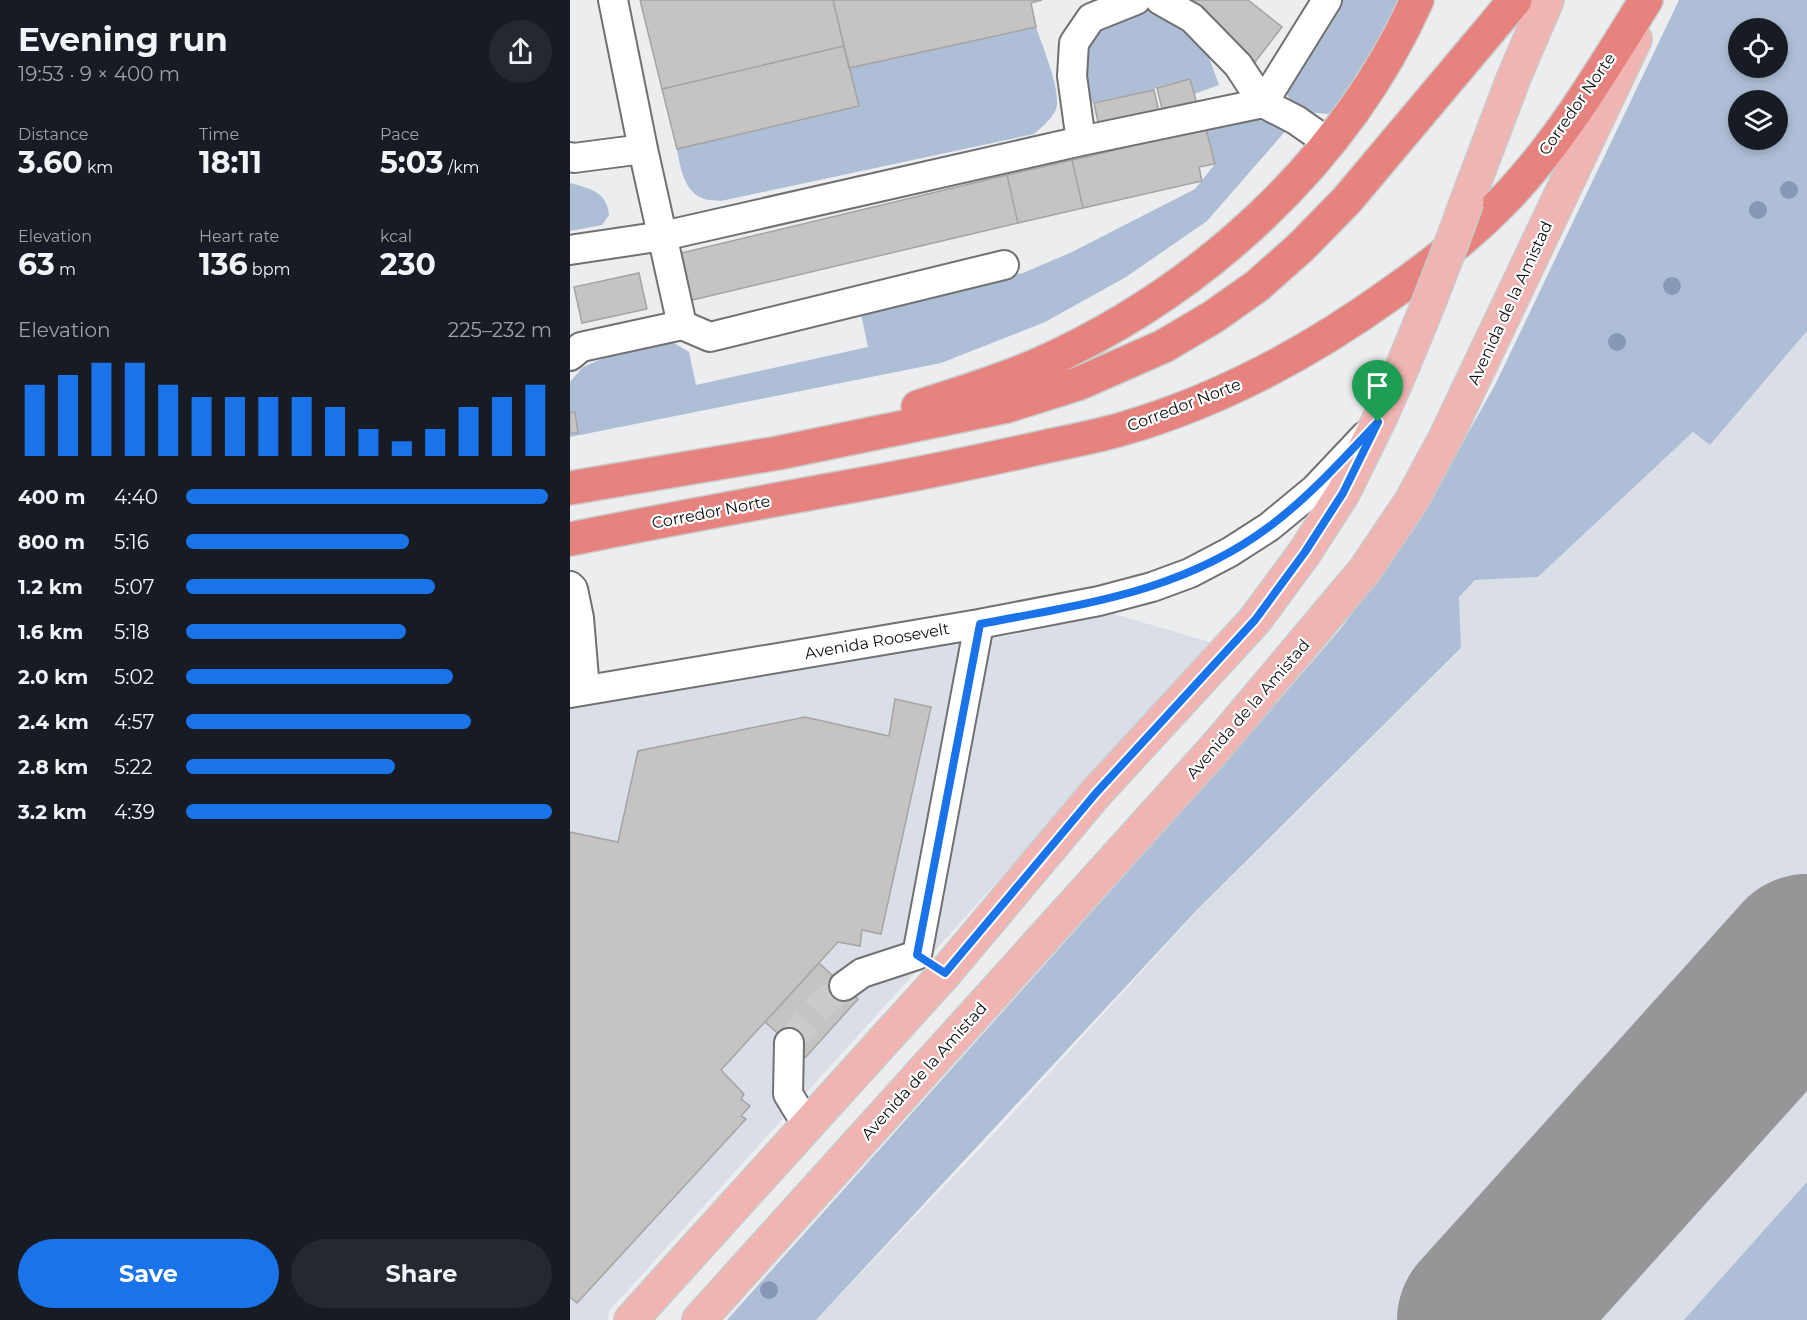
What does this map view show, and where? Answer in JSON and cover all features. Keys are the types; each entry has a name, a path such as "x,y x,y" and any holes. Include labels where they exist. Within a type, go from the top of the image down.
{"highway":[{"path":"777,453 1006,378 1044,362 1114,325 1168,291 1227,245 1289,187 1329,142 1376,76 1417,0"},
{"path":"570,488 777,453 1007,406 1080,383 1164,346 1257,286 1300,247 1347,200 1515,0"},
{"name":"Corredor Norte","path":"570,539 967,465 1122,429 1227,390 1276,366 1356,319 1450,251 1481,224 1511,194 1549,147 1587,93 1646,0"}],"main road":[{"path":"631,1320 945,973 1096,793 1255,620 1305,552 1343,493 1378,422 1429,305 1485,149 1547,0"},
{"name":"Avenida de la Amistad","path":"699,1320 1209,755 1365,570 1412,500 1446,437 1654,0"}],"lane":[{"path":"613,0 682,325"},
{"path":"1081,141 1072,76 1074,43 1089,9 1136,0"},
{"path":"1160,0 1192,18 1238,65 1263,103 1296,120 1329,142"},
{"path":"570,250 663,236 1081,141 1263,103 1327,0"},
{"path":"570,157 643,149"},
{"path":"570,356 581,347 682,325 710,337 1004,265"},
{"name":"Avenida Roosevelt","path":"577,691 980,624 1099,601 1152,587 1190,573 1230,552 1269,527 1316,489 1378,422"},
{"path":"570,586 573,589 579,618 577,691"},
{"path":"917,955 980,624"},
{"path":"917,955 945,973"},
{"path":"844,986 862,973 917,955"},
{"path":"789,1043 788,1094 807,1125"}],"shaded area":[{"path":"1335,0 1399,0 1368,59 1330,114 1307,112 1292,103 1284,88"},
{"path":"1679,0 1807,0 1807,331 1710,445 1693,432 1538,577 1475,580 1459,597 1461,648 1195,912 816,1320 727,1320 1232,755 1341,628 1415,528 1496,383"},
{"path":"1155,7 1183,26 1206,49 1219,85 1194,94 1190,79 1153,90 1091,103 1085,54 1103,25"},
{"path":"1036,27 1051,68 1057,101 1052,116 1034,134 721,201 706,200 696,195 687,184 677,149 858,106 849,68"},
{"path":"1255,119 1289,127 1207,221 1126,277 1045,322 941,363 570,437 570,382 583,367 625,349 674,343 689,352 696,385 868,347 861,314 1023,273 1072,252 1195,189 1215,164 1206,129"},
{"path":"570,183 596,192 605,201 609,215 602,225 570,231"},
{"path":"1807,331 1807,1320 816,1320 991,1137 1196,912 1461,649 1459,597 1475,580 1538,577 1693,432 1710,445"},
{"path":"1114,614 1213,643 609,1311 608,1320 570,1320 570,693 1001,637"},
{"path":"1807,1182 1807,1320 1684,1320"}],"building":[{"path":"640,0 833,0 844,46 662,89"},
{"path":"833,0 1042,0 1031,3 1036,27 849,68"},
{"path":"1176,0 1248,0 1282,27 1255,62"},
{"path":"844,46 859,106 677,149 662,89"},
{"path":"1190,79 1197,104 1163,113 1157,88"},
{"path":"1154,90 1159,112 1099,126 1094,103"},
{"path":"1206,129 1215,164 1199,167 1202,181 1083,208 1072,160"},
{"path":"1072,160 1083,208 1018,223 1007,175"},
{"path":"1007,175 1018,223 688,301 677,254"},
{"path":"639,273 647,309 582,323 574,287"},
{"path":"575,412 578,433 570,433 570,413"},
{"path":"895,699 931,707 881,934 862,930 860,946 838,942 721,1070 744,1094 741,1099 750,1106 741,1116 746,1119 577,1303 570,1297 570,832 618,842 638,751 805,717 889,736"},
{"path":"819,963 858,999 805,1058 765,1022"}],"runway":[{"path":"1484,1320 1807,961"}],"tunnel":[{"path":"789,1043 821,1005 844,986"}],"route":[{"path":"1378,422 1343,493 1305,552 1255,620 1096,793 945,973 917,955 980,624 1099,601 1152,587 1190,573 1230,552 1269,527 1316,489 1378,422"}]}
